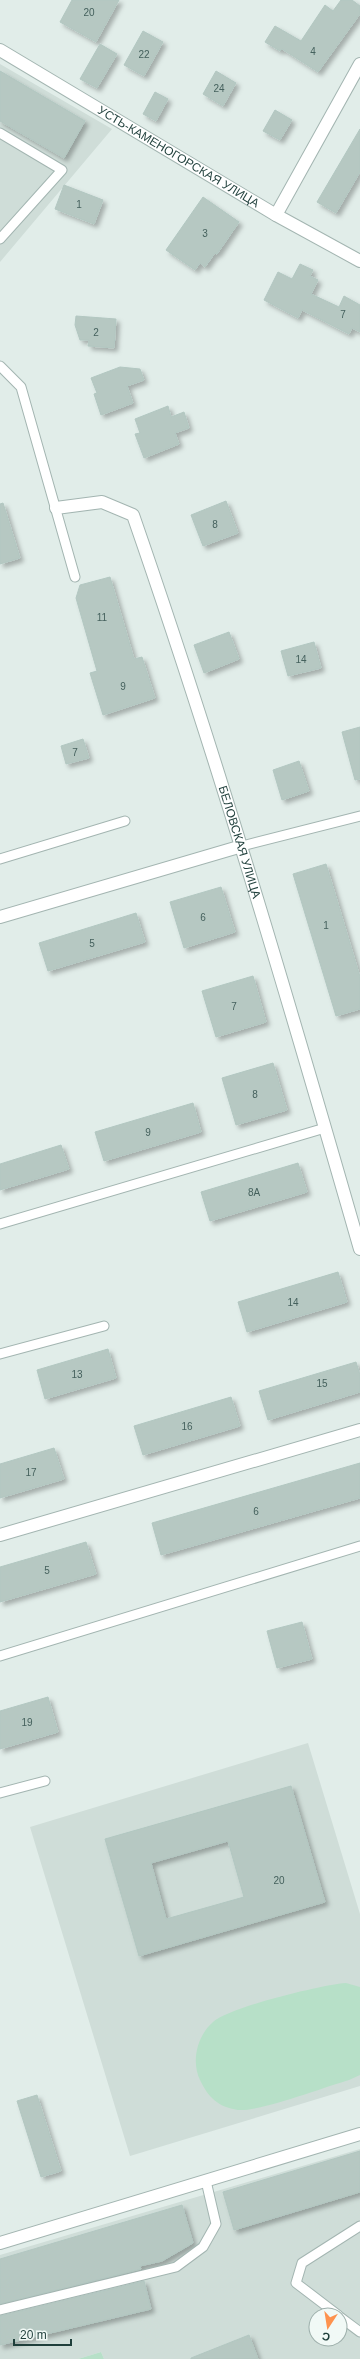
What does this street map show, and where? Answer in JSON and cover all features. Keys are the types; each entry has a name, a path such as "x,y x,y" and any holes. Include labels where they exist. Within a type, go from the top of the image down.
{"street":[{"name":"УСТЬ-КАМЕНОГОРСКАЯ УЛИЦА","path":"0,50 276,215 360,260"},
{"path":"276,215 360,64"},
{"name":"БЕЛОВСКАЯ УЛИЦА","path":"56,508 102,502 133,514 172,627 242,846 360,1249"},
{"path":"0,917 242,846"},
{"path":"0,1535 360,1430"},
{"path":"0,2243 360,2134"}],"lane":[{"path":"0,133 62,170 0,239"},
{"path":"0,366 21,386 75,577"},
{"path":"242,846 360,816"},
{"path":"0,859 125,821"},
{"path":"0,1224 325,1128"},
{"path":"0,1354 104,1326"},
{"path":"0,1656 360,1546"},
{"path":"0,1794 45,1781"},
{"path":"0,2310 176,2267 203,2247 216,2224 206,2180"},
{"path":"327,2307 296,2283 302,2263 360,2226"},
{"path":"348,2323 360,2332"}],"shaded area":[{"path":"0,64 112,129 0,262"},
{"path":"308,1743 360,1914 360,2086 130,2156 30,1827"},
{"path":"360,2149 360,2359 104,2359 101,2352 78,2359 0,2359 0,2255"}],"green space":[{"path":"346,1983 360,1987 360,2075 349,2080 276,2103 248,2110 231,2109 219,2104 210,2096 197,2073 196,2057 199,2041 207,2028 213,2022 237,2010 276,1998 297,1992"},
{"path":"101,2352 104,2359 78,2359"}],"building":[{"path":"72,0 119,0 96,42 60,22"},
{"path":"341,0 352,0 360,6 360,14 318,72 282,49 280,51 265,42 275,26 301,41 325,5 333,11"},
{"path":"143,31 163,42 144,76 124,65"},
{"path":"100,44 117,54 97,88 80,79"},
{"path":"0,71 85,121 64,158 0,121"},
{"path":"216,71 236,83 223,106 203,94"},
{"path":"155,92 168,99 156,121 143,114"},
{"path":"275,110 292,120 280,140 263,131"},
{"path":"360,129 360,172 336,213 317,202"},
{"path":"64,185 103,200 94,224 55,209"},
{"path":"203,197 239,222 217,254 215,253 205,267 200,263 195,270 166,250"},
{"path":"300,264 313,270 310,276 318,280 311,294 339,307 344,296 360,305 360,332 352,328 349,334 302,310 298,318 264,300 278,272 292,279"},
{"path":"76,316 116,319 114,348 88,346 89,340 80,340 75,325"},
{"path":"120,367 140,369 144,380 127,386 133,403 101,415 94,394 97,393 91,378"},
{"path":"168,406 171,417 184,412 189,428 175,433 179,444 144,458 135,434 140,433 135,419"},
{"path":"226,501 238,533 203,546 191,515"},
{"path":"3,503 20,558 0,564 0,504"},
{"path":"110,577 134,659 142,657 155,698 103,715 90,673 97,671 76,598 80,585"},
{"path":"229,632 239,659 204,673 194,645"},
{"path":"314,642 321,668 288,676 281,651"},
{"path":"360,727 360,779 355,780 342,732"},
{"path":"83,739 89,758 66,764 61,746"},
{"path":"299,761 309,791 282,800 273,770"},
{"path":"326,864 360,977 360,1009 336,1016 293,874"},
{"path":"221,887 235,932 184,948 170,902"},
{"path":"136,913 145,942 48,971 39,943"},
{"path":"253,976 266,1022 216,1037 202,991"},
{"path":"273,1063 287,1110 236,1125 222,1078"},
{"path":"193,1103 201,1132 104,1161 95,1132"},
{"path":"61,1145 69,1169 0,1190 0,1164"},
{"path":"298,1163 307,1192 210,1221 201,1192"},
{"path":"338,1272 347,1302 247,1332 238,1302"},
{"path":"108,1349 116,1378 45,1399 37,1370"},
{"path":"356,1362 360,1375 360,1392 268,1420 259,1391"},
{"path":"231,1397 240,1426 143,1455 134,1426"},
{"path":"54,1448 64,1479 0,1498 0,1464"},
{"path":"360,1463 360,1498 161,1555 152,1523"},
{"path":"86,1542 96,1574 0,1602 0,1567"},
{"path":"302,1622 312,1659 277,1668 267,1631"},
{"path":"48,1697 58,1732 0,1749 0,1711"},
{"path":"291,1786 325,1902 139,1956 105,1839","holes":["228,1841 244,1897 166,1919 151,1863"]},
{"path":"37,2095 61,2171 41,2177 17,2101"},
{"path":"360,2151 360,2192 234,2230 223,2192"},
{"path":"182,2205 193,2243 162,2261 140,2266 141,2269 0,2304 0,2259"},
{"path":"144,2281 151,2309 0,2345 0,2316"},
{"path":"249,2335 258,2359 191,2359 191,2358"}]}
